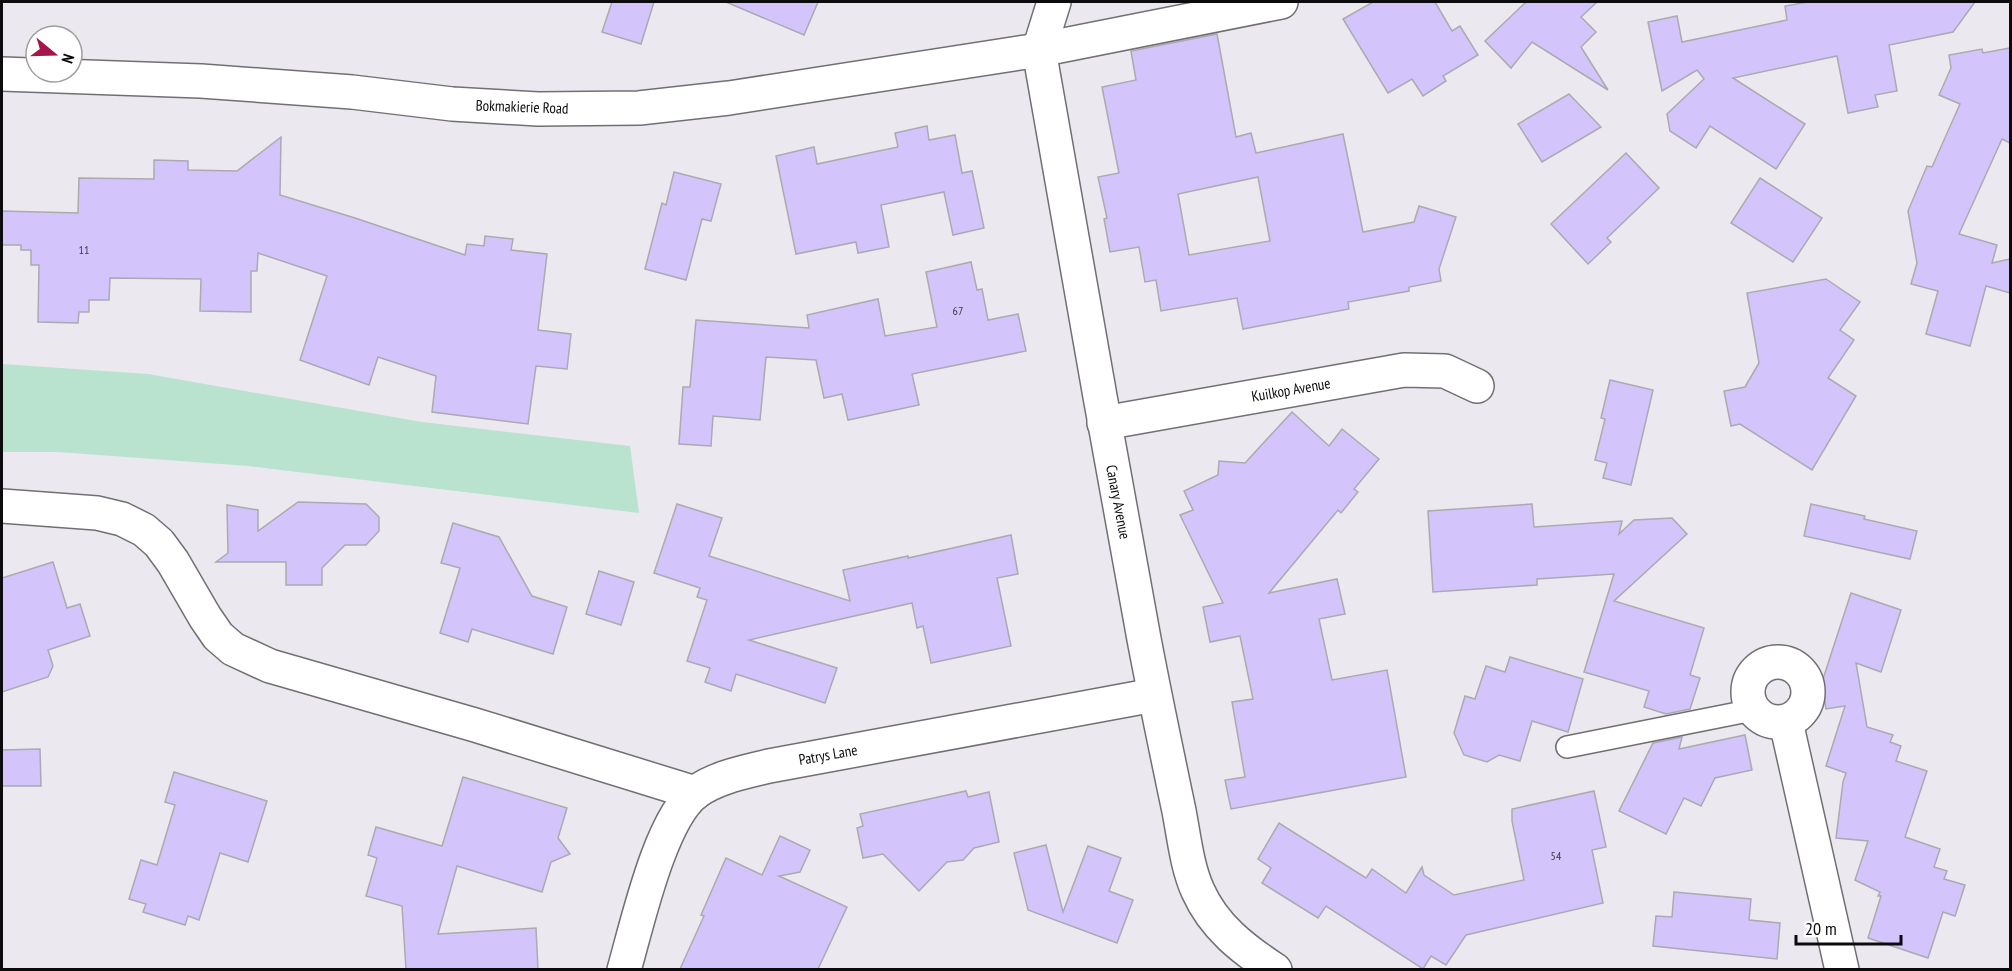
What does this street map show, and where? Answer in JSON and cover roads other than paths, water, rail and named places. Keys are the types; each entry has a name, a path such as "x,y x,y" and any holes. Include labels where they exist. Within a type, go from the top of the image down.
{"street":[{"name":"Canary Avenue","path":"1054,2 1039,50 1154,695 1196,888 1207,909 1222,929 1275,969"},
{"name":"Bokmakierie Road","path":"2,75 201,81 352,92 452,104 537,109 639,108 729,98 1039,50 1281,2"},
{"name":"Kuilkop Avenue","path":"1104,423 1404,370 1445,371 1477,386"},
{"path":"2,506 97,513 122,519 144,530 159,543 173,562 218,636 233,649 270,666 475,725 695,793"},
{"path":"1784,662 1794,666 1802,673 1808,683 1808,695 1805,707 1797,716 1786,722 1774,723 1762,718 1752,710 1748,697 1748,684 1754,672 1763,665 1784,662"},
{"name":"Patrys Lane","path":"624,969 659,852 674,818 695,793 730,775 770,766 1154,695"},
{"path":"1786,722 1842,969"}],"lane":[{"path":"1567,747 1752,710"}]}
